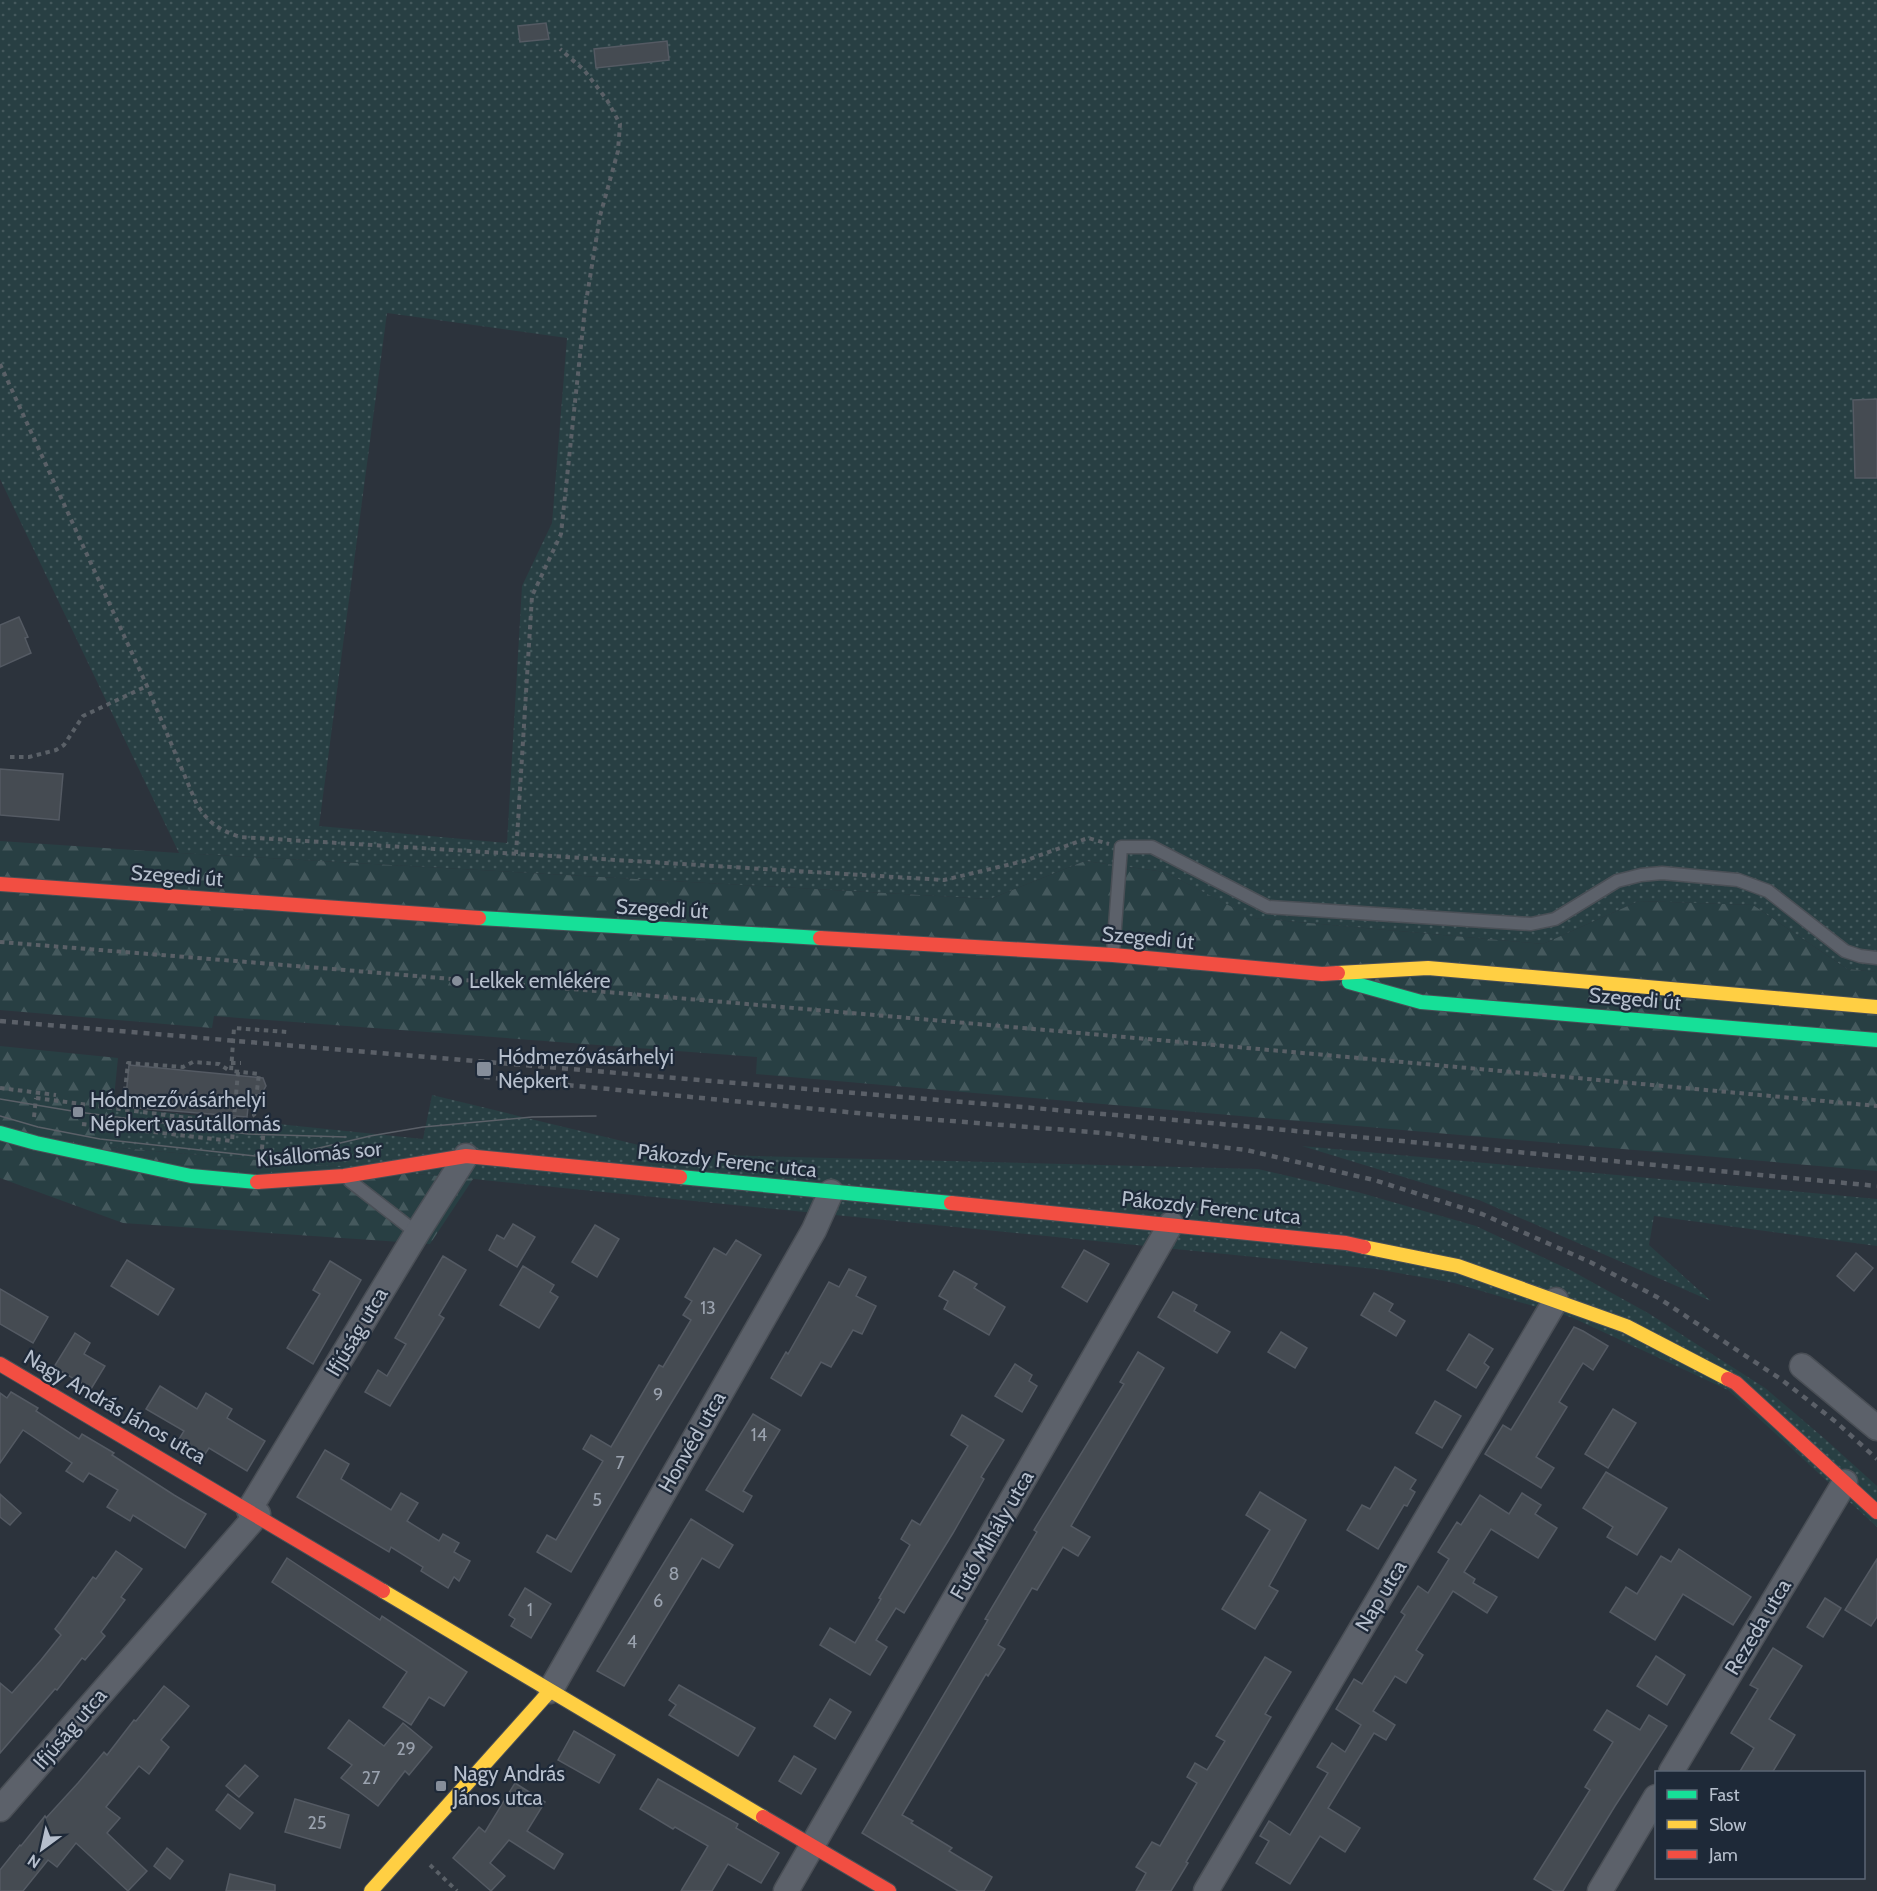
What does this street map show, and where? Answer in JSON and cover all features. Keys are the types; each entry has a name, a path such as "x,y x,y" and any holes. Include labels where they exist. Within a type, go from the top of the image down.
{"street":[{"name":"Szegedi út","path":"0,884 569,924 1113,955 1322,974 1428,968 1877,1007"},
{"name":"Szegedi út","path":"1322,974 1421,1002 1877,1040"},
{"name":"Kisállomás sor","path":"0,1133 36,1143 191,1176 258,1182 344,1176 466,1156"},
{"name":"Pákozdy Ferenc utca","path":"466,1156 1346,1243 1458,1266 1626,1326 1736,1383 1877,1512"},
{"name":"Ifjúság utca","path":"0,1809 253,1512 417,1233 466,1156"},
{"name":"Honvéd utca","path":"550,1691 814,1230 831,1192"},
{"name":"Futó Mihály utca","path":"786,1891 1171,1224"},
{"name":"Nap utca","path":"1206,1891 1556,1300"},
{"name":"Nagy András János utca","path":"0,1364 890,1891"},
{"path":"1802,1366 1877,1428"},
{"name":"Rezeda utca","path":"1672,1771 1845,1482"},
{"path":"371,1891 550,1691"},
{"path":"1600,1891 1655,1799"}],"lane":[{"path":"1113,955 1121,847 1152,847 1268,907 1531,924 1555,919 1617,881 1641,874 1662,873 1738,880 1768,891 1845,951 1877,958"},
{"path":"344,1176 417,1233"}],"path":[{"path":"516,854 532,596 561,534 585,308 600,216 618,151 620,124 607,100 584,70 560,49"},
{"path":"0,364 147,686 197,806 209,822 222,831 240,837 944,880 1024,861 1088,838 1121,847"},
{"path":"10,757 29,757 56,750 64,745 83,716 147,686"},
{"path":"0,942 441,977 1309,1053 1877,1106"},
{"path":"231,1071 234,1028 287,1032"},
{"path":"123,1108 128,1063 183,1067 193,1062 219,1064 231,1071 259,1074 254,1115 264,1128 258,1182"},
{"path":"231,1063 241,1063"},
{"path":"80,1124 232,1141 238,1072"},
{"path":"0,1088 56,1095"},
{"path":"37,1093 34,1118 45,1119"},
{"path":"36,1098 264,1128"},
{"path":"411,1847 458,1891"}],"green space":[{"path":"0,0 1877,0 1877,972 1847,969 1753,905 1639,901 1543,944 1252,918 1165,872 1085,861 990,899 179,853 0,479","holes":["387,313 567,338 552,523 522,586 507,843 319,826"]},
{"path":"0,841 990,899 1085,861 1165,872 1253,918 1543,944 1639,901 1753,905 1847,969 1877,972 1877,1171 756,1074 757,1057 214,1016 212,1028 0,1010"},
{"path":"0,1046 118,1058 109,1147 473,1179 430,1244 123,1223 0,1178"},
{"path":"432,1095 676,1154 1258,1169 1361,1193 1476,1226 1572,1271 1648,1313 1765,1388 1877,1486 1877,1527 1728,1390 1571,1317 1454,1283 1376,1269 473,1179 109,1147 113,1107 423,1139"},
{"path":"1302,1146 1877,1199 1877,1246 1654,1216 1649,1245 1711,1301 1479,1200"}],"building":[{"path":"546,23 549,39 520,42 518,26"},
{"path":"667,41 669,60 596,68 594,49"},
{"path":"1877,399 1877,478 1855,478 1853,400"},
{"path":"19,617 28,637 25,638 31,653 0,667 0,625"},
{"path":"0,769 63,774 59,820 0,815"},
{"path":"129,1065 263,1078 266,1086 262,1093 249,1098 247,1117 125,1107"},
{"path":"513,1224 535,1237 517,1267 489,1250 497,1235 504,1239"},
{"path":"595,1225 619,1239 597,1277 572,1262"},
{"path":"736,1240 761,1255 571,1572 537,1552 547,1535 556,1540 603,1461 583,1449 591,1435 611,1447 659,1365 663,1367 691,1320 683,1315 692,1301 685,1297 714,1248 726,1255"},
{"path":"1084,1250 1109,1264 1087,1302 1062,1287"},
{"path":"1856,1253 1873,1268 1854,1291 1837,1276"},
{"path":"443,1256 466,1270 439,1315 444,1318 390,1406 365,1392 378,1370 387,1376 406,1344 395,1338"},
{"path":"127,1260 174,1289 158,1315 111,1286"},
{"path":"330,1261 361,1280 313,1364 287,1348 320,1294 313,1290"},
{"path":"523,1266 554,1285 550,1292 558,1297 539,1328 500,1305"},
{"path":"849,1269 866,1277 856,1296 876,1306 862,1334 853,1330 831,1367 821,1362 801,1396 771,1378 786,1352 788,1354 829,1282 839,1287"},
{"path":"954,1271 977,1284 974,1288 1005,1307 989,1335 944,1309 948,1301 939,1296"},
{"path":"0,1289 48,1317 33,1343 0,1324"},
{"path":"1173,1292 1197,1305 1194,1311 1230,1332 1217,1353 1158,1317"},
{"path":"1374,1293 1393,1304 1389,1311 1405,1321 1396,1336 1361,1315"},
{"path":"1574,1327 1608,1346 1593,1370 1583,1363 1559,1402 1567,1407 1536,1457 1554,1468 1541,1488 1485,1454 1503,1425 1511,1430"},
{"path":"1281,1332 1307,1348 1295,1368 1268,1352"},
{"path":"75,1333 90,1343 84,1354 105,1366 91,1389 54,1367"},
{"path":"1469,1334 1493,1349 1484,1363 1489,1367 1476,1388 1447,1370"},
{"path":"1138,1352 1164,1368 1071,1526 1090,1537 1078,1556 1063,1547 1037,1590 1032,1588 998,1645 1005,1649 988,1676 986,1674 902,1815 952,1848 949,1851 992,1877 984,1891 958,1891 862,1833 988,1620 985,1619 1037,1532 1034,1530 1124,1384 1120,1382"},
{"path":"1015,1364 1032,1375 1029,1381 1037,1386 1022,1412 995,1396"},
{"path":"160,1386 197,1409 206,1393 232,1409 227,1418 265,1441 247,1471 209,1448 205,1454 179,1439 184,1431 146,1409"},
{"path":"11,1392 38,1408 36,1411 79,1439 82,1434 206,1514 185,1548 133,1515 130,1521 107,1507 118,1490 89,1473 83,1482 66,1471 72,1463 23,1430 0,1463 0,1393 7,1398"},
{"path":"1435,1401 1461,1416 1442,1448 1416,1433"},
{"path":"1613,1409 1636,1423 1608,1468 1585,1454"},
{"path":"753,1414 780,1430 743,1491 752,1496 743,1512 706,1490"},
{"path":"962,1415 1004,1440 981,1477 984,1479 953,1533 904,1613 896,1608 876,1640 887,1647 870,1675 820,1645 830,1628 855,1643 910,1545 901,1539 912,1520 920,1525 968,1446 951,1435"},
{"path":"325,1450 349,1464 341,1479 391,1510 401,1493 418,1503 407,1521 439,1541 443,1534 459,1543 454,1552 470,1561 459,1581 454,1577 448,1588 421,1571 423,1567 391,1547 389,1552 297,1497"},
{"path":"1395,1467 1416,1480 1410,1489 1415,1492 1407,1506 1404,1505 1378,1549 1347,1530 1362,1505 1370,1509"},
{"path":"1606,1472 1667,1508 1637,1555 1607,1537 1613,1527 1583,1508"},
{"path":"1260,1492 1306,1520 1269,1586 1278,1591 1255,1629 1222,1609 1270,1530 1246,1515"},
{"path":"1522,1493 1541,1505 1535,1514 1557,1528 1538,1558 1491,1529 1464,1572 1475,1579 1473,1583 1497,1597 1487,1613 1453,1591 1416,1650 1423,1655 1406,1683 1395,1676 1373,1711 1395,1725 1386,1740 1374,1733 1328,1808 1360,1828 1345,1852 1320,1836 1290,1884 1256,1863 1269,1841 1260,1836 1269,1821 1290,1835 1328,1773 1317,1767 1332,1743 1345,1752 1361,1725 1336,1709 1354,1679 1362,1684 1405,1615 1401,1612 1418,1586 1428,1593 1449,1559 1438,1552 1457,1522 1461,1525 1480,1495 1509,1514"},
{"path":"0,1494 21,1513 10,1525 0,1517"},
{"path":"691,1519 733,1545 719,1568 702,1558 624,1686 597,1671"},
{"path":"1679,1549 1751,1597 1733,1625 1683,1594 1655,1640 1610,1612 1626,1587 1637,1594 1661,1556 1671,1562"},
{"path":"116,1551 142,1569 121,1597 125,1600 101,1632 105,1636 85,1660 82,1658 57,1690 55,1689 0,1753 0,1683 12,1693 41,1660 61,1635 55,1629 93,1577 96,1579"},
{"path":"287,1558 380,1620 382,1616 467,1672 444,1706 429,1697 411,1725 383,1707 407,1672 272,1582"},
{"path":"1877,1559 1877,1617 1871,1626 1845,1610"},
{"path":"525,1588 551,1604 531,1638 511,1626 515,1619 509,1615"},
{"path":"1825,1598 1841,1608 1823,1637 1807,1627"},
{"path":"1773,1648 1802,1666 1769,1719 1795,1735 1773,1771 1740,1771 1754,1748 1731,1733 1758,1689 1750,1685"},
{"path":"1656,1656 1685,1675 1667,1705 1637,1686"},
{"path":"1265,1657 1291,1672 1265,1714 1271,1717 1171,1891 1136,1891 1146,1873 1136,1867 1152,1842 1160,1846 1197,1783 1187,1777 1195,1763 1207,1770 1225,1741 1216,1736"},
{"path":"679,1685 755,1728 738,1756 669,1715 676,1705 669,1700"},
{"path":"164,1686 189,1706 161,1740 169,1747 149,1774 139,1766 106,1807 120,1818 107,1833 147,1871 128,1891 76,1843 57,1867 48,1860 23,1891 0,1891 0,1870 20,1845 104,1752 107,1755"},
{"path":"830,1699 851,1712 835,1739 814,1726"},
{"path":"1607,1710 1640,1730 1649,1715 1667,1726 1563,1891 1554,1891 1534,1879 1590,1790 1585,1787 1613,1742 1594,1730"},
{"path":"349,1720 384,1746 403,1723 432,1747 409,1775 405,1771 378,1806 341,1778 352,1765 328,1748"},
{"path":"574,1731 615,1755 599,1783 558,1760"},
{"path":"794,1756 816,1769 801,1794 779,1781"},
{"path":"245,1765 258,1776 239,1797 226,1786"},
{"path":"658,1779 738,1824 736,1828 779,1853 761,1883 728,1864 712,1891 681,1891 708,1846 640,1809"},
{"path":"515,1783 545,1802 527,1831 563,1854 554,1869 509,1840 490,1863 505,1876 491,1891 453,1858 479,1827 485,1832"},
{"path":"228,1794 253,1813 240,1829 216,1810"},
{"path":"295,1799 349,1815 340,1848 285,1832"},
{"path":"167,1848 183,1861 170,1879 154,1866"},
{"path":"230,1874 275,1885 275,1891 226,1891"}],"tram line":[{"path":"0,1099 78,1112 248,1134 346,1137"},
{"path":"0,1116 38,1127 100,1139 255,1156 302,1152 370,1136 423,1127 532,1117 596,1116"}],"railway":[{"path":"0,1021 1211,1123 1877,1186"},
{"path":"484,1077 888,1116 1104,1133 1246,1150 1374,1180 1482,1214 1590,1262 1657,1297 1782,1380 1836,1422 1877,1459"}],"traffic: fast":[{"path":"479,918 820,938"},
{"path":"1349,982 1421,1002 1877,1040"},
{"path":"0,1133 36,1143 191,1176 257,1182"},
{"path":"680,1177 951,1203"}],"traffic: slow":[{"path":"1338,973 1428,968 1877,1007"},
{"path":"1364,1247 1458,1266 1626,1326 1728,1379"},
{"path":"383,1591 763,1817"},
{"path":"371,1891 550,1691"}],"traffic: jam":[{"path":"0,884 479,918"},
{"path":"820,938 1113,955 1322,974 1338,973"},
{"path":"257,1182 344,1176 466,1156 680,1177"},
{"path":"951,1203 1346,1243 1364,1247"},
{"path":"0,1364 383,1591"},
{"path":"1728,1379 1736,1383 1877,1512"},
{"path":"763,1817 889,1891"}],"place":[{"name":"Lelkek emlékére","path":"457,981"},
{"name":"Hódmezővásárhelyi Népkert","path":"484,1069"},
{"name":"Hódmezővásárhelyi Népkert vasútállomás","path":"78,1112"},
{"name":"Nagy András János utca","path":"441,1786"}]}
